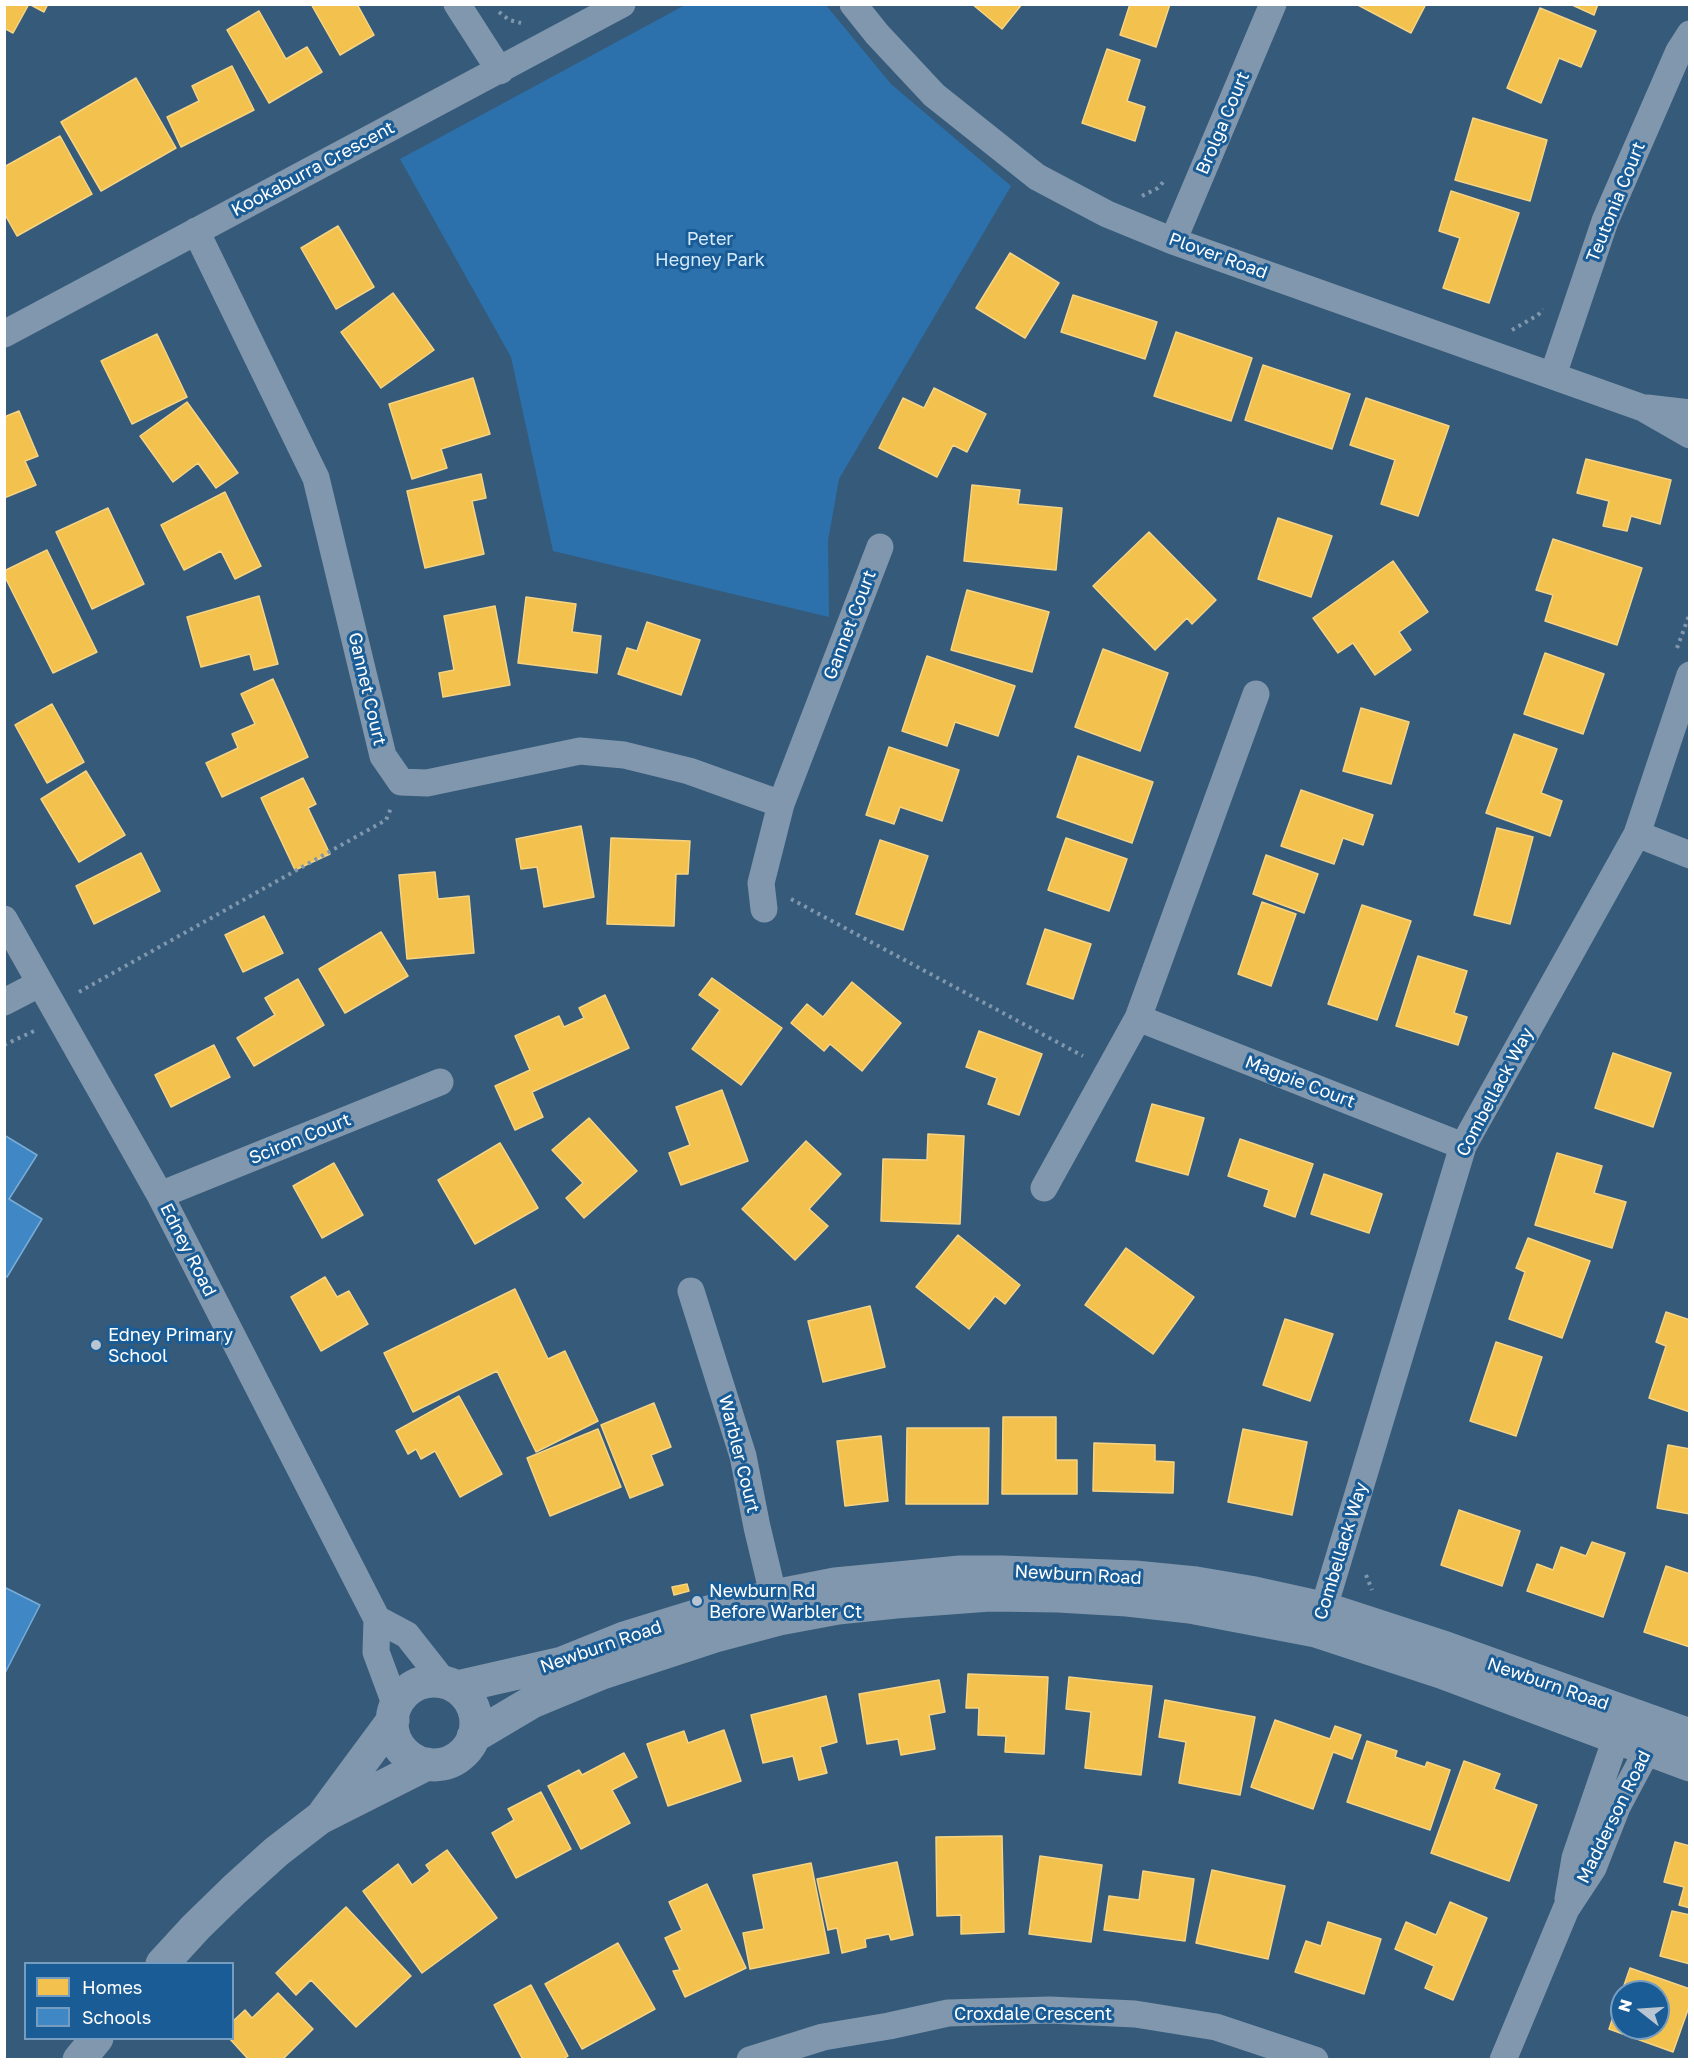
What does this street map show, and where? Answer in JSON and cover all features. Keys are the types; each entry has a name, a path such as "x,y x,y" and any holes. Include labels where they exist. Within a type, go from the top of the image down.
{"street":[{"path":"457,4 500,71"},
{"name":"Kookaburra Crescent","path":"4,334 622,4"},
{"name":"Plover Road","path":"853,4 877,34 934,95 1037,177 1107,214 1173,241 1643,408 1689,435"},
{"name":"Brolga Court","path":"1173,241 1274,4"},
{"name":"Teutonia Court","path":"1553,375 1605,221 1679,51 1689,34"},
{"name":"Gannet Court","path":"196,231 316,478 383,756 401,782"},
{"name":"Plover Road","path":"1643,408 1689,412"},
{"name":"Gannet Court","path":"763,896 781,804 880,547"},
{"name":"Combellack Way","path":"1320,1619 1463,1146 1637,834 1689,675"},
{"path":"1044,1188 1137,1018 1256,694"},
{"path":"401,782 427,783 580,751 624,755 689,771 781,804"},
{"path":"1637,834 1689,855"},
{"name":"Edney Road","path":"4,919 160,1196 377,1619 376,1652 394,1713"},
{"path":"4,1002 39,984"},
{"name":"Magpie Court","path":"1137,1018 1463,1146"},
{"name":"Sciron Court","path":"160,1196 440,1082"},
{"name":"Warbler Court","path":"691,1291 743,1456 776,1608"},
{"name":"Newburn Road","path":"450,1685 562,1663 624,1638 715,1610 838,1608 990,1595 1127,1600 1320,1619 1440,1672 1621,1724 1652,1736 1689,1765"},
{"name":"Newburn Road","path":"473,1737 532,1702 602,1673 715,1636 776,1608"},
{"path":"164,1962 234,1890 276,1852 320,1818 427,1764 445,1763 457,1758 467,1749 476,1725 474,1710 468,1698 450,1685 407,1635 377,1619"},
{"path":"320,1818 394,1713 404,1694 415,1685 429,1681 450,1685"},
{"path":"394,1713 393,1733 399,1746 408,1755 427,1764"},
{"name":"Madderson Road","path":"1566,1909 1575,1858 1621,1724"},
{"name":"Newburn Road","path":"1652,1736 1689,1735"},
{"name":"Madderson Road","path":"1503,2060 1566,1909 1593,1868 1617,1807 1652,1736"},
{"name":"Croxdale Crescent","path":"750,2060 823,2037 948,2013 1050,2010 1135,2014 1216,2027 1315,2060"},
{"path":"79,2060 95,2040"}],"path":[{"path":"1140,197 1158,188 1175,167 1202,175"},
{"path":"1502,332 1513,330 1538,315 1552,298 1576,308"},
{"path":"53,1007 386,820 401,782"},
{"path":"763,896 1109,1069"}],"green space":[{"name":"Peter Hegney Park","path":"825,4 891,84 1011,186 839,479 828,541 829,617 553,551 511,357 400,159 685,5"}],"building: Homes":[{"path":"4,4 29,4 13,33 4,28"},
{"path":"29,4 48,4 44,12"},
{"path":"311,4 357,4 374,35 340,55"},
{"path":"972,4 1022,4 1002,29"},
{"path":"1130,4 1170,4 1156,47 1120,35"},
{"path":"1356,4 1426,4 1411,33"},
{"path":"1570,4 1598,4 1594,15"},
{"path":"1540,8 1596,31 1581,67 1559,58 1541,103 1507,88"},
{"path":"259,11 286,59 307,47 322,72 269,103 227,30"},
{"path":"1107,49 1140,60 1127,101 1145,107 1135,141 1082,123"},
{"path":"232,66 254,110 181,147 167,117 199,101 192,86"},
{"path":"136,78 176,148 101,191 61,122"},
{"path":"1473,118 1547,140 1530,201 1455,180"},
{"path":"60,136 92,194 17,236 4,213 4,167"},
{"path":"1451,191 1519,213 1489,303 1443,288 1460,238 1439,231"},
{"path":"338,226 374,287 336,309 301,248"},
{"path":"1010,253 1059,283 1025,338 976,308"},
{"path":"393,293 434,350 381,388 341,332"},
{"path":"1073,295 1157,322 1145,359 1061,332"},
{"path":"1176,332 1252,358 1231,421 1154,396"},
{"path":"157,334 187,397 132,424 101,361"},
{"path":"1263,365 1350,394 1332,449 1245,420"},
{"path":"473,378 490,434 441,449 447,468 412,479 389,404"},
{"path":"934,388 986,414 967,452 953,445 937,477 879,448 903,398 924,408"},
{"path":"1366,398 1449,426 1418,516 1381,504 1395,460 1350,445"},
{"path":"187,402 238,473 216,488 198,463 173,482 140,436"},
{"path":"19,411 38,456 25,461 36,485 4,498 4,417"},
{"path":"1586,459 1671,480 1660,524 1631,516 1627,531 1603,526 1609,501 1577,493"},
{"path":"481,474 486,498 472,501 484,554 425,568 407,491"},
{"path":"972,485 1020,490 1018,504 1062,508 1056,570 964,561"},
{"path":"225,492 261,566 235,579 221,551 184,570 161,525"},
{"path":"108,508 144,584 92,609 56,532"},
{"path":"1278,518 1332,536 1311,597 1258,579"},
{"path":"1149,532 1216,600 1192,624 1187,618 1155,650 1093,586"},
{"path":"1553,539 1642,568 1617,645 1545,621 1553,595 1536,590"},
{"path":"47,550 97,652 53,673 4,575 4,571"},
{"path":"1393,561 1428,612 1399,632 1411,650 1375,675 1353,643 1338,653 1313,618"},
{"path":"967,590 1049,612 1032,672 951,650"},
{"path":"259,596 278,664 254,670 250,654 201,667 187,617"},
{"path":"526,597 576,604 572,632 601,636 597,673 518,663"},
{"path":"495,606 510,685 443,697 439,673 454,670 444,616"},
{"path":"647,622 700,640 681,695 618,674 627,648 637,651"},
{"path":"1103,649 1168,673 1140,751 1075,727"},
{"path":"1545,653 1604,674 1583,734 1524,714"},
{"path":"927,656 1015,686 998,736 955,722 947,746 902,731"},
{"path":"273,679 308,757 222,797 206,763 238,748 232,734 255,724 241,694"},
{"path":"52,704 84,762 47,783 15,725"},
{"path":"1361,708 1409,722 1391,784 1343,771"},
{"path":"1514,734 1557,749 1541,793 1562,801 1550,836 1486,813"},
{"path":"889,747 959,770 942,821 900,807 894,824 866,815"},
{"path":"1078,756 1153,782 1132,843 1057,817"},
{"path":"86,771 125,835 79,862 41,799"},
{"path":"303,778 316,804 308,808 330,854 295,870 261,798"},
{"path":"1301,790 1373,815 1363,845 1343,838 1334,864 1281,846"},
{"path":"581,826 594,897 544,907 537,867 521,869 516,839"},
{"path":"1497,828 1533,837 1510,924 1474,915"},
{"path":"611,838 690,841 688,874 676,874 674,926 607,924"},
{"path":"1066,838 1127,859 1109,911 1048,890"},
{"path":"880,840 928,856 903,930 856,914"},
{"path":"141,853 160,891 94,924 76,886"},
{"path":"1266,855 1318,874 1304,913 1253,894"},
{"path":"435,872 438,899 469,896 474,953 407,959 399,875"},
{"path":"1262,902 1296,914 1271,986 1238,974"},
{"path":"1362,905 1411,921 1377,1020 1328,1004"},
{"path":"264,916 283,953 243,972 225,935"},
{"path":"1045,929 1091,944 1073,999 1027,984"},
{"path":"381,932 408,976 345,1013 319,969"},
{"path":"1418,956 1467,971 1454,1013 1467,1017 1458,1045 1396,1026"},
{"path":"712,978 782,1028 741,1085 692,1049 720,1010 699,995"},
{"path":"298,979 324,1025 254,1066 237,1038 275,1015 265,998"},
{"path":"852,982 901,1023 862,1071 830,1044 824,1051 791,1023 807,1004 823,1017"},
{"path":"605,995 629,1048 532,1092 543,1117 515,1130 495,1086 530,1070 515,1036 559,1016 564,1027 584,1018 579,1008"},
{"path":"979,1031 1042,1054 1019,1115 988,1104 997,1078 966,1067"},
{"path":"214,1045 230,1077 171,1107 155,1075"},
{"path":"1613,1053 1671,1073 1653,1127 1595,1108"},
{"path":"722,1090 748,1161 681,1185 669,1153 690,1145 676,1107"},
{"path":"1152,1104 1204,1118 1188,1175 1136,1161"},
{"path":"589,1118 637,1171 584,1218 566,1198 583,1183 552,1150"},
{"path":"928,1134 964,1136 960,1224 881,1221 883,1159 927,1160"},
{"path":"1240,1139 1313,1164 1295,1217 1264,1206 1269,1190 1228,1176"},
{"path":"806,1141 841,1174 809,1209 828,1226 795,1260 742,1209"},
{"path":"500,1143 538,1208 475,1244 438,1180"},
{"path":"1557,1153 1602,1166 1594,1193 1626,1202 1612,1248 1535,1225"},
{"path":"334,1163 363,1215 322,1238 293,1186"},
{"path":"1324,1174 1382,1194 1369,1233 1311,1214"},
{"path":"958,1235 1020,1285 1005,1304 995,1296 969,1329 916,1287"},
{"path":"1528,1238 1590,1261 1562,1338 1509,1319 1525,1272 1516,1268"},
{"path":"1126,1248 1194,1297 1153,1354 1085,1305"},
{"path":"325,1277 337,1297 349,1291 368,1324 321,1351 291,1297"},
{"path":"515,1289 548,1359 565,1351 598,1421 536,1452 497,1371 413,1412 384,1353"},
{"path":"870,1306 885,1367 823,1382 808,1321"},
{"path":"1666,1312 1690,1320 1690,1412 1649,1398 1666,1346 1656,1342"},
{"path":"1285,1319 1333,1334 1310,1401 1263,1385"},
{"path":"1496,1342 1542,1357 1516,1436 1470,1421"},
{"path":"459,1396 502,1474 460,1497 435,1451 421,1459 416,1449 408,1454 396,1431"},
{"path":"654,1403 671,1447 651,1455 663,1485 630,1498 601,1425"},
{"path":"1003,1417 1056,1417 1056,1460 1077,1460 1077,1494 1002,1494"},
{"path":"907,1428 989,1428 988,1504 906,1504"},
{"path":"598,1429 621,1487 550,1516 527,1458"},
{"path":"1243,1429 1307,1442 1292,1515 1228,1502"},
{"path":"881,1436 888,1501 845,1506 837,1441"},
{"path":"1094,1443 1155,1445 1155,1461 1174,1462 1173,1493 1093,1491"},
{"path":"1668,1445 1690,1449 1690,1514 1657,1508"},
{"path":"1459,1510 1520,1531 1502,1586 1441,1565"},
{"path":"1592,1542 1625,1553 1603,1617 1527,1591 1537,1564 1553,1570 1561,1547 1586,1556"},
{"path":"1666,1566 1690,1574 1690,1647 1644,1632"},
{"path":"687,1584 689,1591 674,1595 672,1587"},
{"path":"968,1674 1048,1677 1044,1754 1005,1752 1006,1736 978,1735 979,1708 966,1708"},
{"path":"1069,1677 1152,1686 1141,1775 1085,1768 1091,1712 1066,1709"},
{"path":"939,1680 945,1712 929,1715 935,1749 901,1755 898,1739 867,1744 859,1694"},
{"path":"826,1696 837,1742 820,1747 827,1773 799,1780 793,1756 763,1763 751,1715"},
{"path":"1165,1700 1255,1717 1240,1795 1179,1783 1186,1742 1159,1737"},
{"path":"1275,1720 1330,1739 1335,1726 1361,1735 1352,1759 1333,1752 1313,1809 1251,1787"},
{"path":"724,1730 741,1781 668,1806 647,1744 684,1731 688,1743"},
{"path":"1367,1741 1397,1751 1395,1757 1425,1767 1427,1762 1450,1770 1430,1830 1347,1802"},
{"path":"624,1753 637,1777 612,1790 630,1823 581,1849 548,1786 579,1770 582,1775"},
{"path":"1464,1761 1500,1774 1494,1789 1537,1805 1509,1881 1431,1853"},
{"path":"541,1792 571,1849 516,1878 492,1833 514,1820 508,1809"},
{"path":"1002,1836 1004,1932 961,1934 961,1915 937,1916 936,1837"},
{"path":"1675,1842 1690,1846 1690,1908 1679,1905 1684,1887 1664,1882"},
{"path":"447,1850 497,1918 422,1973 363,1891 398,1864 412,1885 430,1871 426,1865"},
{"path":"1040,1856 1102,1865 1091,1942 1029,1934"},
{"path":"897,1862 913,1935 891,1940 889,1934 865,1939 866,1947 842,1953 837,1928 828,1930 817,1879"},
{"path":"811,1863 829,1953 750,1969 743,1933 764,1929 753,1875"},
{"path":"1212,1870 1285,1886 1268,1959 1196,1943"},
{"path":"1143,1871 1194,1879 1185,1941 1104,1930 1109,1896 1139,1900"},
{"path":"707,1884 746,1968 685,1997 673,1971 680,1970 665,1938 682,1930 669,1902"},
{"path":"1450,1902 1487,1918 1453,2000 1425,1988 1434,1966 1395,1949 1406,1922 1436,1935"},
{"path":"346,1907 411,1976 356,2027 311,1980 296,1995 276,1973"},
{"path":"1672,1911 1690,1915 1690,1964 1660,1956"},
{"path":"1328,1922 1381,1939 1364,1994 1295,1972 1306,1941 1321,1946"},
{"path":"618,1943 655,2009 582,2049 545,1984"},
{"path":"1630,1968 1664,1980 1626,1980"},
{"path":"1670,1982 1690,1989 1690,2004 1673,2052 1640,2040 1670,2040"},
{"path":"531,1985 568,2056 562,2060 523,2060 494,2005"},
{"path":"278,1993 313,2029 282,2060 249,2060 231,2040 234,2040 234,2020 245,2010 252,2018"}],"building: Schools":[{"path":"4,1135 37,1155 9,1199 42,1219 7,1277 4,1276"},
{"path":"4,1587 40,1605 4,1675"}],"place":[{"name":"Edney Primary School","path":"96,1345"},
{"name":"Newburn Rd Before Warbler Ct","path":"697,1601"}]}
